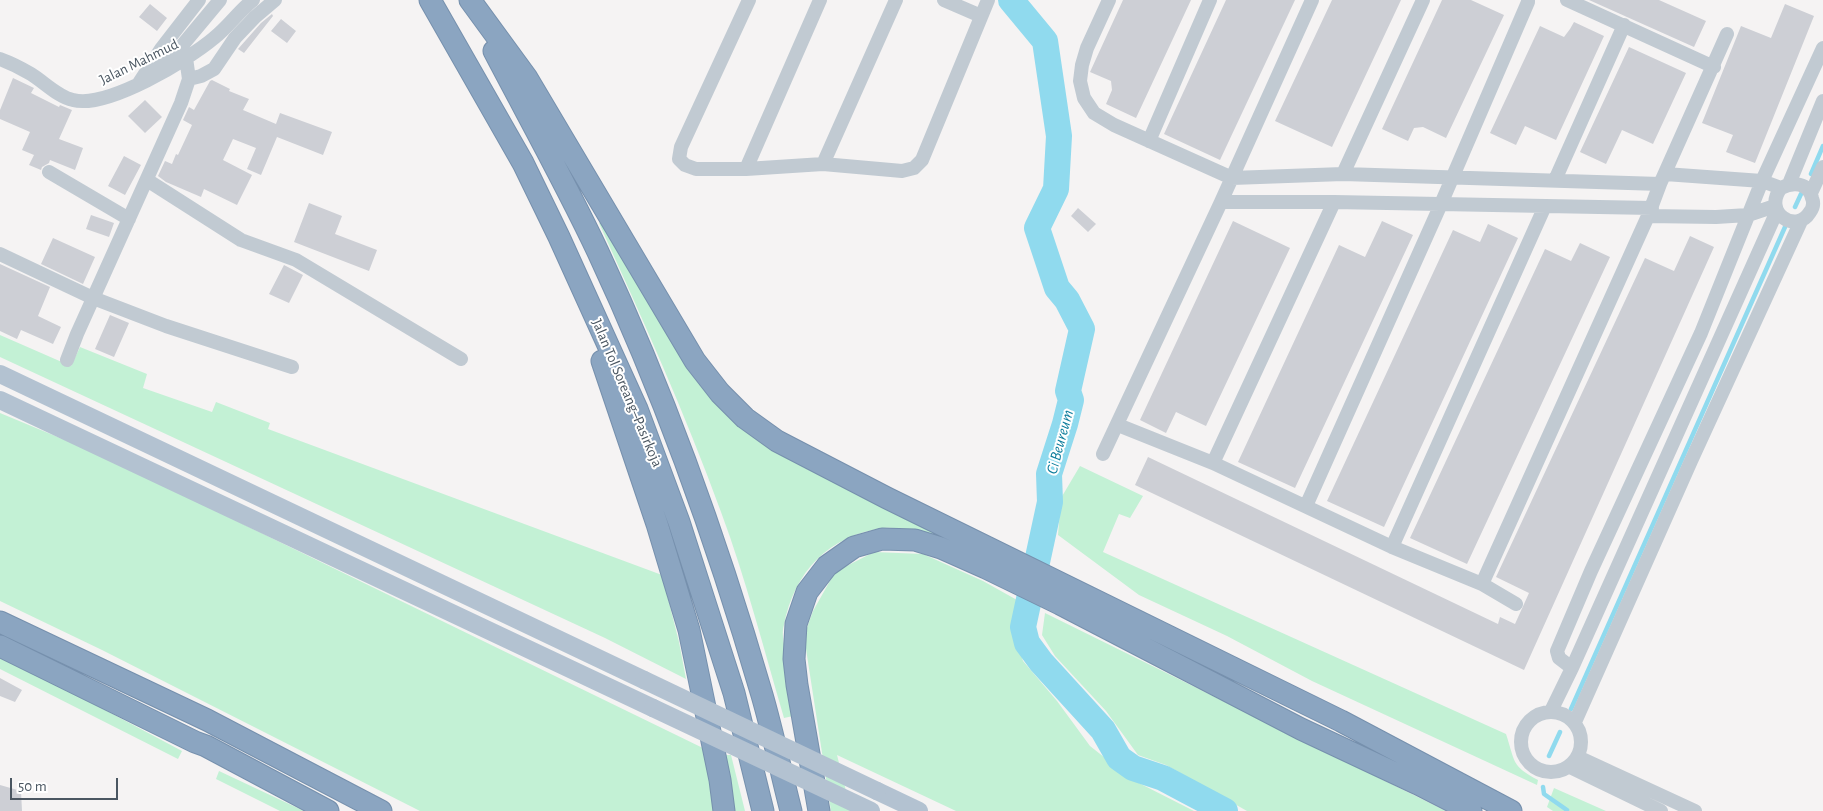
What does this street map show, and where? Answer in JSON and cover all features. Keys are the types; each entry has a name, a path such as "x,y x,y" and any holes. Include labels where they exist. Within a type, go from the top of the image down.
{"highway":[{"name":"Jalan Tol Soreang–Pasirkoja","path":"430,0 523,163 559,237 637,409 679,522 734,693 764,811"},
{"name":"Jalan Tol Soreang–Pasirkoja","path":"469,0 598,252 640,346 679,444 718,551 760,688 791,811"},
{"path":"469,0 527,78 695,361 720,394 745,418 777,441 887,498 992,560 1063,595 1332,716 1511,811"},
{"path":"559,237 658,524 688,630 720,780 724,811"},
{"path":"818,811 794,659 796,624 807,592 827,566 854,547 882,539 915,540 992,560"},
{"path":"1063,595 1301,729 1418,784 1470,811"},
{"path":"0,622 207,720 381,811"},
{"path":"0,646 206,746 328,811"}],"main road":[{"path":"0,374 918,811"},
{"path":"0,400 871,811"}],"street":[{"path":"139,83 161,49 199,0"},
{"path":"160,73 220,0"},
{"name":"Jalan Mahmud","path":"0,59 30,74 73,100 91,101 107,98 160,73 186,58 215,37 253,0"},
{"path":"190,79 214,69 235,38 261,11 275,0"},
{"path":"749,0 681,147 680,159 685,165 696,169 746,169 824,164 902,171 914,168 922,160 988,0"},
{"path":"746,169 820,0"},
{"path":"824,164 896,0"},
{"path":"944,0 981,16"},
{"path":"1109,0 1087,48 1082,65 1080,81 1084,98 1094,113 1114,125 1232,178 1343,174 1555,180 1663,179 1762,181 1785,186 1802,185 1811,193 1813,215 1691,461 1575,722"},
{"path":"1149,141 1210,0"},
{"path":"1103,454 1222,202 1312,0"},
{"path":"1343,174 1423,0"},
{"path":"1567,0 1714,67"},
{"path":"1306,506 1530,1"},
{"path":"1555,180 1624,25"},
{"path":"1482,584 1650,212 1727,34"},
{"path":"1572,668 1559,658 1557,651 1701,333 1762,181 1823,48"},
{"path":"67,360 181,103 190,79 186,58"},
{"path":"1551,711 1572,668 1776,208 1775,199 1785,186 1823,101"},
{"path":"1811,193 1823,167"},
{"path":"49,172 129,219"},
{"path":"147,180 241,240 296,260 461,359"},
{"path":"1222,202 1545,206 1716,217 1748,215 1776,208"},
{"path":"1213,463 1334,202"},
{"path":"1392,547 1545,206"},
{"path":"1776,208 1787,220 1813,215"},
{"path":"0,254 93,298 166,326 292,367"},
{"path":"1118,425 1213,463 1392,547 1482,584 1516,604"},
{"path":"1645,454 1663,463"},
{"path":"1551,711 1564,714 1575,722 1581,733 1582,746 1574,762 1558,773 1539,771 1525,760 1520,742 1524,727 1536,716 1551,711"},
{"path":"1574,762 1661,811"},
{"path":"1574,762 1695,811"}],"green space":[{"path":"606,220 743,427 803,467 937,534 889,528 864,532 831,548 817,559 796,588 783,630 788,689 793,716 784,718 730,537 678,402 599,223"},
{"path":"0,335 71,366 80,347 147,374 143,388 212,412 216,402 270,423 268,429 662,575 686,679 605,638 0,357"},
{"path":"0,413 101,455 707,750 715,811 420,811 102,650 0,601"},
{"path":"1080,466 1143,496 1130,518 1119,514 1103,552 1506,734 1515,762 1523,771 1538,780 1537,785 1312,681 1227,636 1139,595 1058,535 1061,498"},
{"path":"874,552 923,554 983,581 1017,600 1012,621 1023,661 1057,701 1090,746 1133,780 1194,811 956,811 837,755 851,811 831,811 804,636 813,611 835,572"},
{"path":"1045,613 1446,811 1247,811 1166,765 1138,755 1106,711 1055,656 1042,635"},
{"path":"0,654 182,751 178,759 0,669"},
{"path":"726,755 731,755 745,811 732,811"},
{"path":"219,771 304,811 280,811 216,779"},
{"path":"1554,788 1606,811 1553,811 1547,807"}],"building":[{"path":"1123,0 1191,0 1136,118 1106,104 1112,90 1111,81 1090,72"},
{"path":"1226,0 1295,0 1220,160 1164,134"},
{"path":"1332,0 1401,0 1332,147 1275,121"},
{"path":"1442,0 1471,0 1504,15 1446,138 1423,127 1414,128 1408,141 1382,129"},
{"path":"1589,0 1659,0 1706,21 1694,47"},
{"path":"150,4 167,18 157,31 139,17"},
{"path":"1785,4 1814,16 1755,163 1726,152 1733,135 1702,123 1741,26 1771,38"},
{"path":"272,14 273,16 244,53 238,49 261,23"},
{"path":"281,19 296,31 287,43 271,31"},
{"path":"1574,22 1604,36 1556,140 1525,126 1516,145 1490,133 1540,26 1564,37"},
{"path":"1629,47 1686,73 1653,144 1622,130 1606,164 1580,152"},
{"path":"13,78 34,88 31,93 59,107 60,105 72,110 59,139 83,148 75,170 50,160 41,170 29,165 34,155 22,150 30,132 0,119 0,110"},
{"path":"212,80 230,89 229,91 249,99 243,110 276,124 280,113 332,132 323,155 277,137 261,175 247,169 256,148 233,139 223,160 252,175 237,205 204,189 201,197 166,182 158,176 165,161 172,164 176,154 178,155 192,125 183,120 189,107 194,110"},
{"path":"145,100 162,117 145,133 128,116"},
{"path":"124,156 141,165 125,195 108,186"},
{"path":"309,203 342,216 335,234 377,250 369,271 294,242"},
{"path":"1078,208 1096,224 1088,232 1071,216"},
{"path":"91,215 114,223 109,237 86,229"},
{"path":"1233,221 1290,248 1206,426 1176,412 1166,433 1140,420"},
{"path":"1382,221 1413,235 1295,488 1238,462 1339,245 1365,257"},
{"path":"1488,224 1518,238 1384,527 1327,501 1453,230 1480,242"},
{"path":"1690,236 1714,247 1524,670 1135,485 1148,457 1498,624 1500,617 1515,624 1529,593 1496,577 1645,258 1674,271"},
{"path":"53,238 95,257 83,284 41,264"},
{"path":"1580,243 1610,257 1467,564 1410,538 1545,249 1571,261"},
{"path":"0,264 50,287 38,316 61,327 53,344 21,330 17,339 0,331"},
{"path":"284,265 303,275 289,303 269,294"},
{"path":"110,315 129,323 114,357 95,349"},
{"path":"0,678 22,690 15,702 0,696"},
{"path":"0,785 21,791 22,811 0,811"}],"waterway":[{"name":"Ci Beureum","path":"1011,0 1045,41 1059,136 1056,189 1037,228 1057,288 1067,300 1082,329 1068,391 1071,400 1049,474 1050,502 1023,627 1027,643 1041,662 1103,730 1119,758 1133,768 1163,778 1225,811"},
{"path":"1811,174 1823,146"},
{"path":"1795,207 1801,194"},
{"path":"1571,709 1785,227"},
{"path":"1549,756 1560,732"},
{"path":"1543,787 1544,794 1567,810"}]}
